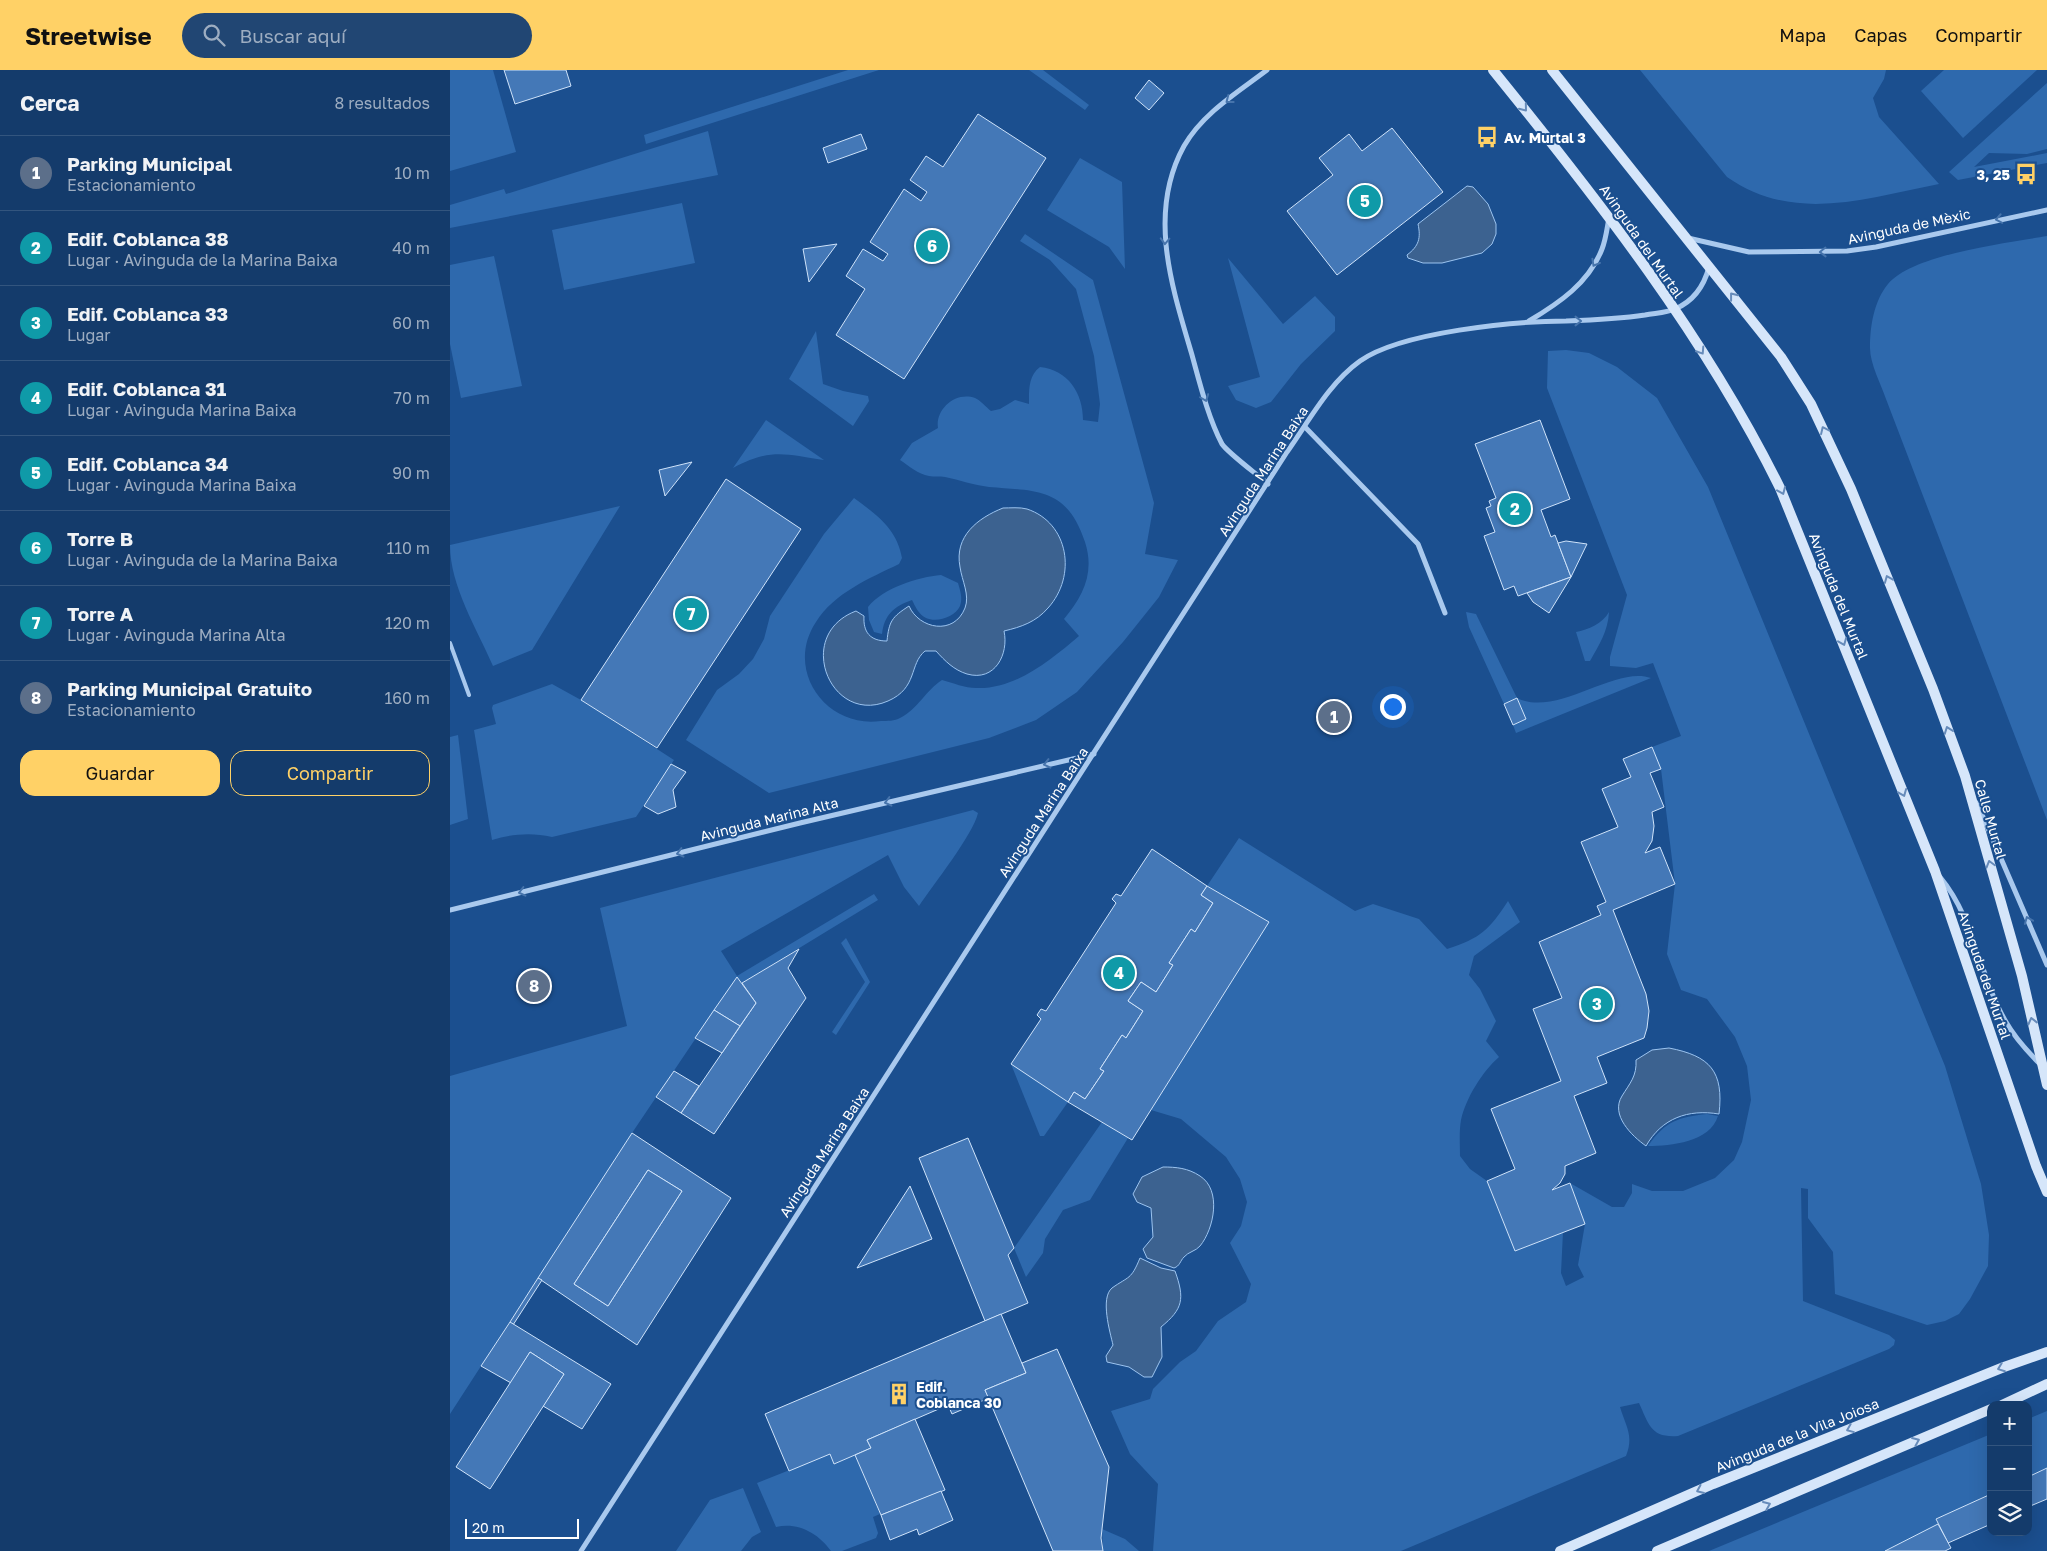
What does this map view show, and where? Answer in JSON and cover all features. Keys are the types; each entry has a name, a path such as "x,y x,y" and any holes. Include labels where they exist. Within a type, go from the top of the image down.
{"main road":[{"name":"Avinguda del Murtal","path":"1493,70 1609,216 1674,310 1750,427 1780,488 1935,871 2036,1166 2047,1192"},
{"path":"1552,70 1781,357 1811,404 1863,517 1933,689 1965,776"},
{"name":"Calle Murtal","path":"1965,776 2022,976 2046,1070 2047,1086"},
{"name":"Avinguda de la Vila Joiosa","path":"1560,1551 1722,1480 1996,1370 2047,1352"},
{"path":"2011,1401 2047,1384"},
{"path":"1657,1551 1987,1411"}],"street":[{"path":"1267,70 1203,120 1184,146 1167,192 1165,251 1176,299 1202,390 1223,446 1268,484"},
{"name":"Avinguda de Mèxic","path":"1685,237 1749,252 1847,251 1876,248 2047,210"},
{"path":"1529,321 1561,302 1588,275 1603,248 1609,216"},
{"path":"1674,310 1688,302 1698,293 1706,282 1709,266"},
{"name":"Avinguda Marina Baixa","path":"581,1551 1304,427 1334,384 1361,360 1389,347 1419,338 1529,321 1603,321 1674,310"},
{"path":"1304,427 1418,544 1446,613"},
{"name":"Avinguda Marina Alta","path":"450,910 800,823 1094,754"},
{"name":"Calle Murtal","path":"1965,776 2011,878 2047,965"},
{"path":"1935,871 1949,888 1962,909 1995,999 2006,1022 2022,1045 2046,1070"}],"lane":[{"path":"450,643 469,695"}],"shaded area":[{"path":"450,70 493,70 516,152 450,171"},
{"path":"848,70 879,70 646,144 644,135"},
{"path":"1029,70 1043,70 1089,105 1085,110"},
{"path":"1640,70 1886,70 1884,79 1873,98 1879,117 1939,184 1858,200 1831,203 1804,204 1778,200 1752,191 1727,177"},
{"path":"1944,70 2037,70 1963,138 1921,91"},
{"path":"2047,83 2047,149 2027,154 1989,153 1974,167 2047,153 2047,163 1958,180 1949,172"},
{"path":"708,131 718,175 450,228 450,205 504,189 506,194"},
{"path":"1080,158 1122,182 1125,269 1109,247 1047,210"},
{"path":"1467,186 1473,187 1488,204 1496,224 1496,234 1492,244 1482,253 1442,263 1423,263 1408,258 1407,255 1418,241 1418,224"},
{"path":"682,203 695,263 564,290 552,230"},
{"path":"1025,234 1093,280 1154,503 1145,554 1178,560 1159,597 1123,642 1077,692 1036,720 989,738 769,793 686,740 717,690 739,674 753,659 764,639 770,616 824,534 854,498 878,517 891,531 896,539 902,558 899,564 853,587 832,603 816,622 807,640 805,659 808,677 816,692 828,706 843,716 861,721 898,719 912,710 942,680 972,688 1005,684 1045,663 1079,636 1064,619 1082,593 1088,574 1088,553 1078,524 1060,502 1036,492 989,487 945,477 925,475 917,472 900,460 912,443 938,428 938,421 943,409 960,397 975,398 991,411 1000,409 1015,400 1029,404 1031,379 1040,367 1050,369 1066,378 1077,392 1083,420 1098,422 1100,404 1094,356 1076,289 1050,260 1020,241"},
{"path":"2047,236 2047,820 1876,374 1870,348 1872,323 1879,298 1888,284 1900,274 1939,257 1962,251"},
{"path":"494,256 522,386 461,398 450,344 450,265"},
{"path":"1228,258 1283,324 1315,296 1335,317 1335,331 1301,364 1271,402 1256,408 1236,400 1228,386 1260,377"},
{"path":"816,331 823,384 843,391 868,396 869,401 853,426 789,379"},
{"path":"1566,350 1589,353 1617,367 1657,398 1708,487 1945,1066 1981,1184 1989,1235 1988,1266 1970,1299 1959,1314 1945,1321 1927,1325 1835,1294 1833,1252 1808,1218 1808,1189 1801,1188 1803,1301 1889,1335 1895,1340 1894,1345 1889,1349 1678,1436 1662,1435 1656,1432 1649,1424 1639,1403 1620,1407 1629,1437 1626,1456 1401,1551 1153,1551 1158,1484 1130,1454 1111,1411 1150,1399 1153,1389 1180,1362 1196,1351 1218,1321 1246,1302 1251,1284 1230,1243 1241,1226 1247,1202 1240,1179 1226,1157 1181,1119 1151,1110 1269,922 1207,886 1239,838 1355,911 1373,904 1419,919 1447,949 1468,941 1483,932 1508,901 1520,922 1474,956 1469,975 1480,989 1496,1021 1486,1041 1499,1057 1481,1078 1463,1112 1460,1124 1460,1156 1470,1169 1487,1181 1515,1251 1563,1232 1561,1273 1566,1286 1584,1277 1578,1265 1585,1224 1570,1183 1612,1207 1624,1207 1632,1193 1632,1184 1652,1191 1683,1191 1715,1178 1734,1160 1742,1142 1751,1100 1747,1066 1735,1037 1707,999 1681,990 1667,954 1675,884 1661,769 1652,747 1681,736 1653,663 1636,668 1610,666 1610,657 1627,595 1547,388 1548,351"},
{"path":"766,420 824,460 778,454 758,457 733,468"},
{"path":"620,506 532,650 493,666 459,592 454,576 450,545"},
{"path":"1003,508 1027,509 1041,516 1052,526 1060,538 1065,566 1063,581 1057,595 1048,608 1028,623 1004,631 1004,649 998,664 985,674 967,674 950,665 936,651 925,651 920,656 909,683 904,690 898,696 888,701 868,705 850,701 836,690 827,674 823,657 826,639 837,623 856,611 864,616 866,631 872,637 881,641 887,641 892,620 909,606 920,620 928,624 945,626 953,623 960,617 965,608 967,598 959,556 964,537 985,517"},
{"path":"941,575 958,583 961,603 958,610 945,618 930,619 919,613 912,600 900,605 891,612 885,622 882,634 874,632 869,620 868,607 874,600 892,589 912,581"},
{"path":"1466,612 1476,614 1517,698 1504,704 1469,627"},
{"path":"1609,612 1605,632 1600,643 1590,661 1585,661 1576,632 1595,625"},
{"path":"1637,676 1651,678 1516,733 1513,725 1526,719 1517,698 1533,702 1550,701 1567,697 1620,678"},
{"path":"552,684 581,700 674,760 636,817 552,837 522,834 492,840 474,730 496,724 493,705"},
{"path":"458,735 468,819 450,825 450,737"},
{"path":"973,810 978,813 969,834 919,906 904,887 888,855 721,951 737,976 874,894 878,900 742,983 737,977 632,1133 450,1414 450,1076 627,1026 600,908"},
{"path":"846,938 870,982 836,1035 832,1032 865,982 841,943"},
{"path":"1669,1048 1695,1056 1711,1068 1716,1076 1719,1087 1719,1114 1697,1113 1677,1118 1660,1128 1646,1146 1624,1124 1619,1110 1619,1103 1634,1075 1636,1060 1652,1050"},
{"path":"1011,1064 1068,1102 1044,1136 1040,1136"},
{"path":"1707,1114 1718,1116 1714,1125 1698,1137 1689,1141 1668,1145 1648,1146 1660,1131 1673,1122"},
{"path":"1102,1122 1128,1138 1090,1200 1063,1210 1045,1239 1043,1253 1026,1277 1014,1248"},
{"path":"1163,1167 1182,1168 1200,1176 1207,1182 1213,1200 1212,1220 1205,1239 1198,1248 1186,1255 1179,1265 1174,1268 1147,1258 1143,1249 1153,1237 1151,1208 1137,1202 1133,1194 1142,1177"},
{"path":"1140,1258 1161,1268 1175,1271 1181,1296 1178,1309 1161,1327 1162,1357 1152,1377 1144,1377 1129,1367 1107,1362 1106,1356 1113,1345 1106,1307 1108,1293 1132,1274"},
{"path":"2047,1411 2047,1468 2032,1475 2032,1446 2032,1417"},
{"path":"1987,1436 1987,1496 1936,1519 1938,1524 1885,1551 1709,1551"},
{"path":"830,1454 834,1464 855,1455 880,1514 873,1517 878,1533 876,1538 842,1551 831,1551 820,1539 807,1530 792,1526 776,1527 757,1483"},
{"path":"743,1488 761,1532 752,1537 741,1551 676,1551 710,1500"},
{"path":"1102,1529 1125,1539 1139,1551 1103,1551"}],"building":[{"path":"504,70 566,70 571,86 515,104"},
{"path":"1149,80 1164,93 1149,110 1135,98"},
{"path":"978,114 1046,158 904,379 836,335 865,289 846,276 863,249 883,261 888,254 870,242 904,189 921,201 927,192 910,180 926,156 943,167"},
{"path":"1392,128 1443,192 1337,275 1287,211 1333,175 1319,158 1349,134 1362,151"},
{"path":"861,134 867,149 828,163 823,148"},
{"path":"837,244 809,282 803,249"},
{"path":"1540,420 1570,499 1541,510 1551,537 1555,535 1571,577 1518,596 1514,586 1504,590 1484,536 1495,532 1486,508 1491,506 1489,501 1496,498 1475,444"},
{"path":"692,462 665,496 659,470"},
{"path":"726,479 801,529 657,748 581,700"},
{"path":"1566,541 1587,544 1571,577 1558,543"},
{"path":"1571,577 1549,613 1533,602 1527,593"},
{"path":"1517,698 1526,719 1513,725 1504,704"},
{"path":"1652,747 1661,769 1650,773 1664,807 1652,812 1654,826 1652,841 1645,853 1660,847 1675,884 1613,910 1646,994 1649,1011 1647,1028 1644,1038 1597,1057 1607,1083 1574,1096 1596,1153 1565,1166 1565,1174 1560,1183 1552,1190 1570,1183 1585,1224 1515,1251 1487,1181 1515,1169 1491,1109 1561,1081 1533,1009 1562,998 1539,942 1601,915 1597,906 1606,902 1581,842 1618,827 1602,789 1631,777 1623,759"},
{"path":"671,764 686,772 673,790 676,807 658,814 644,806"},
{"path":"1152,849 1207,886 1201,895 1213,903 1195,932 1191,929 1169,963 1173,965 1156,992 1141,982 1128,1001 1143,1011 1126,1038 1122,1035 1100,1069 1104,1071 1085,1099 1074,1092 1068,1102 1011,1064 1041,1019 1037,1015 1041,1009 1046,1011 1116,903 1112,899 1116,894 1121,896"},
{"path":"1207,886 1269,922 1132,1140 1068,1102 1074,1092 1085,1099 1104,1071 1100,1069 1122,1035 1126,1038 1143,1011 1128,1001 1141,982 1156,992 1173,965 1169,963 1191,929 1195,932 1213,903 1201,895"},
{"path":"799,949 788,968 806,998 714,1134 681,1113 756,1003 742,983"},
{"path":"737,977 756,1003 740,1026 714,1010"},
{"path":"714,1010 740,1026 722,1053 695,1038"},
{"path":"674,1071 699,1086 681,1113 656,1097"},
{"path":"632,1133 731,1198 637,1345 538,1278","holes":["648,1170 682,1191 608,1306 574,1284"]},
{"path":"968,1138 1014,1248 1008,1255 1028,1303 985,1321 919,1158"},
{"path":"648,1170 682,1191 608,1306 574,1284"},
{"path":"910,1186 932,1239 857,1268"},
{"path":"538,1278 542,1280 513,1325 510,1322"},
{"name":"Edif. Coblanca 30","path":"1001,1314 1026,1373 985,1390 989,1398 952,1414 948,1405 867,1440 871,1448 834,1464 830,1454 789,1471 765,1414"},
{"path":"510,1322 611,1384 582,1429 543,1406 564,1374 530,1352 511,1383 481,1366"},
{"path":"1057,1349 1109,1467 1101,1538 1103,1551 1053,1551 985,1390 1026,1373 1022,1363"},
{"path":"530,1352 564,1374 490,1489 456,1467"},
{"path":"915,1419 945,1490 881,1515 855,1455 871,1448 867,1440"},
{"path":"2047,1468 2047,1499 2032,1505 2032,1491 2032,1475"},
{"path":"941,1491 953,1520 919,1535 917,1529 890,1540 881,1515"},
{"path":"1987,1496 1987,1526 1948,1543 1936,1519"},
{"path":"1938,1524 1951,1548 1945,1551 1885,1551"}],"place":[{"name":"Av. Murtal 3","path":"1487,137"},
{"name":"3, 25","path":"2026,174"},
{"name":"Edif. Coblanca 34","path":"1365,201"},
{"name":"Torre B","path":"932,246"},
{"name":"Edif. Coblanca 38","path":"1515,509"},
{"name":"Torre A","path":"691,614"},
{"name":"Parking Municipal","path":"1334,717"},
{"name":"Edif. Coblanca 31","path":"1119,973"},
{"name":"Parking Municipal Gratuito","path":"534,986"},
{"name":"Edif. Coblanca 33","path":"1597,1004"},
{"name":"Edif. Coblanca 30","path":"899,1394"}]}
